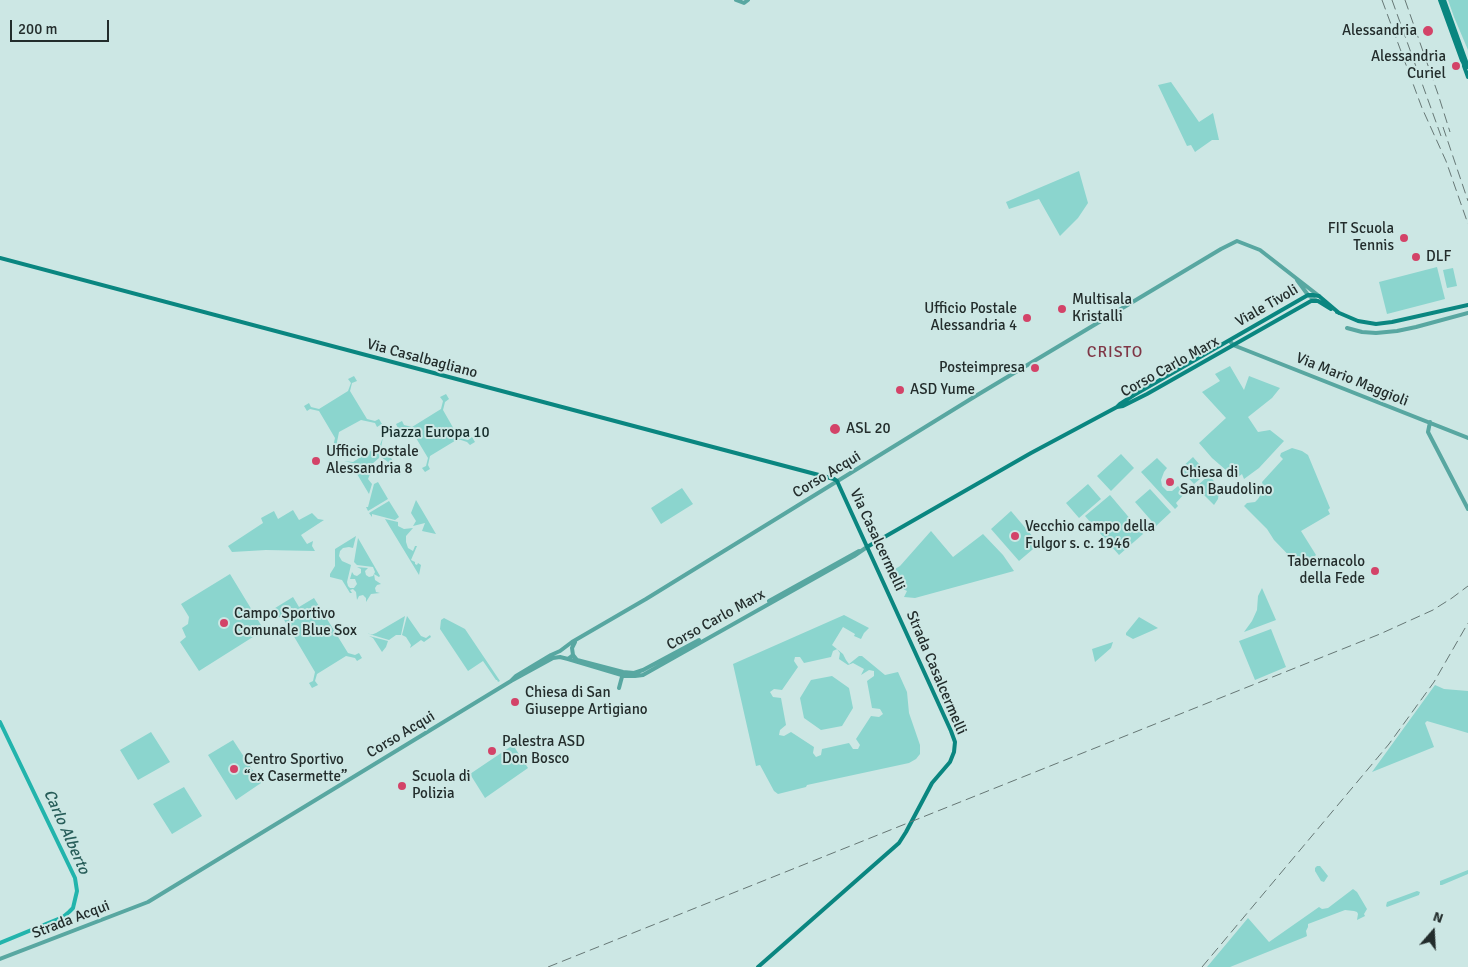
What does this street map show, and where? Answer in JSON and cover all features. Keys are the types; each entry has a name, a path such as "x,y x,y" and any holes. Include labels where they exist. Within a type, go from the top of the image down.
{"main road":[{"path":"1440,0 1468,77"},
{"path":"1444,0 1468,67"},
{"name":"Via Casalbagliano","path":"0,258 837,481"},
{"name":"Viale Tivoli","path":"1231,343 1308,295"},
{"name":"Viale Tivoli","path":"1231,343 1318,299 1358,322 1369,324 1381,324 1468,304"},
{"name":"Corso Carlo Marx","path":"867,547 1031,453 1118,406 1123,406 1143,396 1231,343"},
{"name":"Via Casalcermelli","path":"837,481 895,608"},
{"name":"Strada Casalcermelli","path":"758,967 894,848 902,838 932,783 954,755 955,745 951,731 895,608"}],"street":[{"path":"736,0 744,3 748,0"},
{"name":"Corso Acqui","path":"511,681 516,676 564,649 578,638 646,599 837,481 1202,260 1237,241 1258,249 1295,278"},
{"path":"1295,278 1308,295 1318,299"},
{"path":"1295,278 1306,285 1318,299"},
{"path":"1299,302 1304,296 1303,288"},
{"path":"1347,328 1376,333 1397,331 1468,313"},
{"name":"Via Mario Maggioli","path":"1231,343 1468,438"},
{"path":"1430,422 1428,432 1468,509"},
{"name":"Corso Carlo Marx","path":"568,659 635,676 649,671 867,547"},
{"path":"572,653 570,648 564,649 561,653 563,658 568,659 572,653 573,644 578,638"},
{"name":"Corso Carlo Marx","path":"572,653 578,660 623,674"},
{"name":"Corso Acqui","path":"150,900 511,681 553,658 563,658"},
{"path":"619,688 623,674"},
{"name":"Strada Acqui","path":"0,959 150,900"}],"green space":[{"path":"1448,0 1468,0 1468,50 1454,17"},
{"path":"1171,82 1199,122 1213,113 1219,140 1212,140 1195,152 1191,145 1187,146 1158,85"},
{"path":"1079,171 1088,203 1078,218 1060,236 1039,199 1009,209 1006,202"},
{"path":"1437,267 1445,299 1387,314 1379,282"},
{"path":"1453,268 1457,286 1447,288 1443,270"},
{"path":"1230,366 1244,390 1249,376 1280,388 1272,398 1248,417 1258,432 1270,430 1284,441 1259,468 1244,479 1242,474 1237,478 1227,471 1199,443 1226,418 1202,392 1220,381 1215,374"},
{"path":"354,376 357,381 352,383 350,391 367,419 375,421 379,419 382,424 377,427 375,423 361,420 339,432 336,447 338,451 333,454 330,449 333,447 335,438 319,411 310,409 307,411 304,406 309,403 311,407 319,409 348,391 351,383 348,379"},
{"name":"Piazza Europa 10","path":"446,394 449,399 445,402 443,410 459,438 468,440 472,437 475,442 470,445 458,439 430,456 428,465 430,469 425,472 422,468 426,466 428,458 410,428 404,427 399,430 396,424 402,421 404,425 412,427 441,409 443,401 440,397"},
{"path":"383,437 379,458 372,464 365,466 344,461 353,462 380,445"},
{"path":"384,446 401,475 390,472 388,462 381,457"},
{"path":"1292,448 1308,455 1330,508 1328,510 1330,514 1301,531 1316,555 1301,568 1244,506 1258,499 1264,489 1262,482 1283,459 1280,456 1281,453"},
{"path":"1121,454 1134,468 1111,491 1097,476"},
{"path":"1193,457 1206,474 1194,484 1180,469"},
{"path":"1157,458 1167,468 1161,480 1162,486 1167,491 1172,491 1178,486 1185,493 1176,503 1178,506 1175,509 1141,472"},
{"path":"351,464 365,468 370,474 368,479 372,484 369,494"},
{"path":"1209,475 1217,485 1219,492 1218,499 1214,505 1196,487"},
{"path":"378,482 388,499 368,511 366,507 368,507 374,484"},
{"path":"1088,484 1101,499 1079,518 1066,503"},
{"path":"682,488 693,504 661,524 651,508"},
{"path":"1150,489 1171,512 1156,526 1135,502"},
{"path":"1110,495 1143,534 1119,555 1085,516"},
{"path":"416,500 436,534 422,531 425,523 413,526 416,521 411,513"},
{"path":"389,501 399,517 395,520 372,514 372,517 369,513"},
{"path":"293,510 299,520 312,513 318,519 324,520 301,535 307,544 313,541 312,546 315,551 266,550 232,552 228,546 263,523 261,518 274,511 278,519"},
{"name":"Vecchio campo della Fulgor s. c. 1946","path":"1011,511 1039,544 1019,561 991,529"},
{"path":"385,519 398,522 398,526 404,529 413,528 406,536 406,542 408,548 413,551 415,546 417,546 411,560 417,565 418,563 421,565 419,575"},
{"path":"931,531 953,557 983,534 1003,555 1014,571 915,598 904,597 907,591 903,589 904,586 892,577 890,572 900,566"},
{"path":"356,536 353,548 343,548 339,556 342,561 351,565 347,582 350,588 354,588 357,584 355,579 350,579 352,572 357,576 361,573 361,569 357,567 368,568 365,571 366,575 369,577 374,574 375,580 381,584 375,588 376,592 380,593 371,594 366,602 366,598 363,595 359,596 357,600 356,592 353,589 350,590 352,593 350,593 342,580 330,577 335,566 335,549"},
{"path":"358,538 380,576 374,574 373,567 357,565 354,562"},
{"name":"Campo Sportivo Comunale Blue Sox","path":"230,574 264,630 199,671 180,642 186,637 182,628 188,624 189,617 181,604"},
{"path":"1262,588 1276,620 1244,632 1257,610 1258,596"},
{"path":"293,597 299,607 314,598 348,653 355,655 359,653 362,658 357,661 355,658 346,656 317,674 315,681 318,685 312,688 309,683 313,681 315,672 283,618 274,616 270,619 267,613"},
{"path":"844,615 869,628 861,639 843,627 832,645 837,649 843,654 849,664 859,656 862,656 885,675 898,672 907,692 909,713 920,745 920,754 916,759 909,763 807,785 806,787 778,794 774,791 760,765 756,766 733,664","holes":["837,649 840,653 839,659 848,665 853,663 864,669 861,675 869,670 874,671 874,676 867,681 872,708 880,709 883,714 879,717 871,716 856,739 860,745 858,749 853,749 849,743 822,749 821,755 816,757 813,753 814,747 791,732 784,736 779,735 780,730 786,725 781,698 773,697 770,692 774,689 782,690 798,667 794,661 795,657 800,657 804,663 831,657 833,651"]},
{"path":"405,616 401,635 396,635 389,640 372,635"},
{"path":"407,616 421,636 426,638 430,635 431,637 424,642 421,640 410,648 411,645 406,637 402,635"},
{"path":"1139,617 1158,628 1133,639 1126,635 1126,633"},
{"path":"444,618 465,629 500,681 496,680 483,661 468,671 440,629 441,620"},
{"path":"1271,629 1286,667 1255,680 1239,641"},
{"path":"369,636 388,641 382,652 373,638"},
{"path":"1113,642 1111,648 1095,662 1092,649"},
{"path":"832,676 849,688 853,708 842,726 821,730 804,718 800,698 811,680"},
{"path":"1435,685 1444,689 1468,691 1468,733 1427,721 1425,723 1434,747 1372,772"},
{"path":"151,732 170,762 138,780 120,750"},
{"name":"Centro Sportivo “ex Casermette”","path":"233,740 261,783 236,800 208,755"},
{"path":"513,745 528,768 485,798 470,774"},
{"path":"184,787 202,816 172,834 153,804"},
{"path":"1317,866 1320,866 1328,876 1324,882 1321,881 1315,871"},
{"path":"1468,870 1468,874 1440,885 1440,881"},
{"path":"1353,889 1357,892 1367,909 1364,914 1365,916 1357,920 1357,912 1345,910 1308,924 1307,936 1305,937 1230,967 1207,967 1248,918 1269,942 1319,907 1322,909 1328,908"},
{"path":"1417,891 1420,892 1419,895 1386,906 1387,902"}],"waterway":[{"name":"Carlo Alberto","path":"0,722 75,878 77,891 73,908 63,917 0,943"}],"railway":[{"path":"1382,0 1422,108 1446,161 1468,224"},
{"path":"1392,0 1441,136"},
{"path":"1405,0 1450,132"},
{"path":"1443,127 1468,201"},
{"path":"548,967 1380,634 1433,610 1468,586"},
{"path":"1202,967 1389,744 1434,682 1468,623"}],"place":[{"name":"Alessandria","path":"1428,31"},
{"name":"Alessandria Curiel","path":"1456,66"},
{"name":"FIT Scuola Tennis","path":"1404,238"},
{"name":"DLF","path":"1416,257"},
{"name":"Multisala Kristalli","path":"1062,309"},
{"name":"Ufficio Postale Alessandria 4","path":"1027,318"},
{"name":"Posteimpresa","path":"1035,368"},
{"name":"ASD Yume","path":"900,390"},
{"name":"ASL 20","path":"835,429"},
{"name":"Ufficio Postale Alessandria 8","path":"316,461"},
{"name":"Chiesa di San Baudolino","path":"1170,482"},
{"name":"Vecchio campo della Fulgor s. c. 1946","path":"1015,536"},
{"name":"Tabernacolo della Fede","path":"1375,571"},
{"name":"Campo Sportivo Comunale Blue Sox","path":"224,623"},
{"name":"Chiesa di San Giuseppe Artigiano","path":"515,702"},
{"name":"Palestra ASD Don Bosco","path":"492,751"},
{"name":"Centro Sportivo “ex Casermette”","path":"234,769"},
{"name":"Scuola di Polizia","path":"402,786"}],"district":[{"name":"CRISTO","path":"1115,353"}]}
